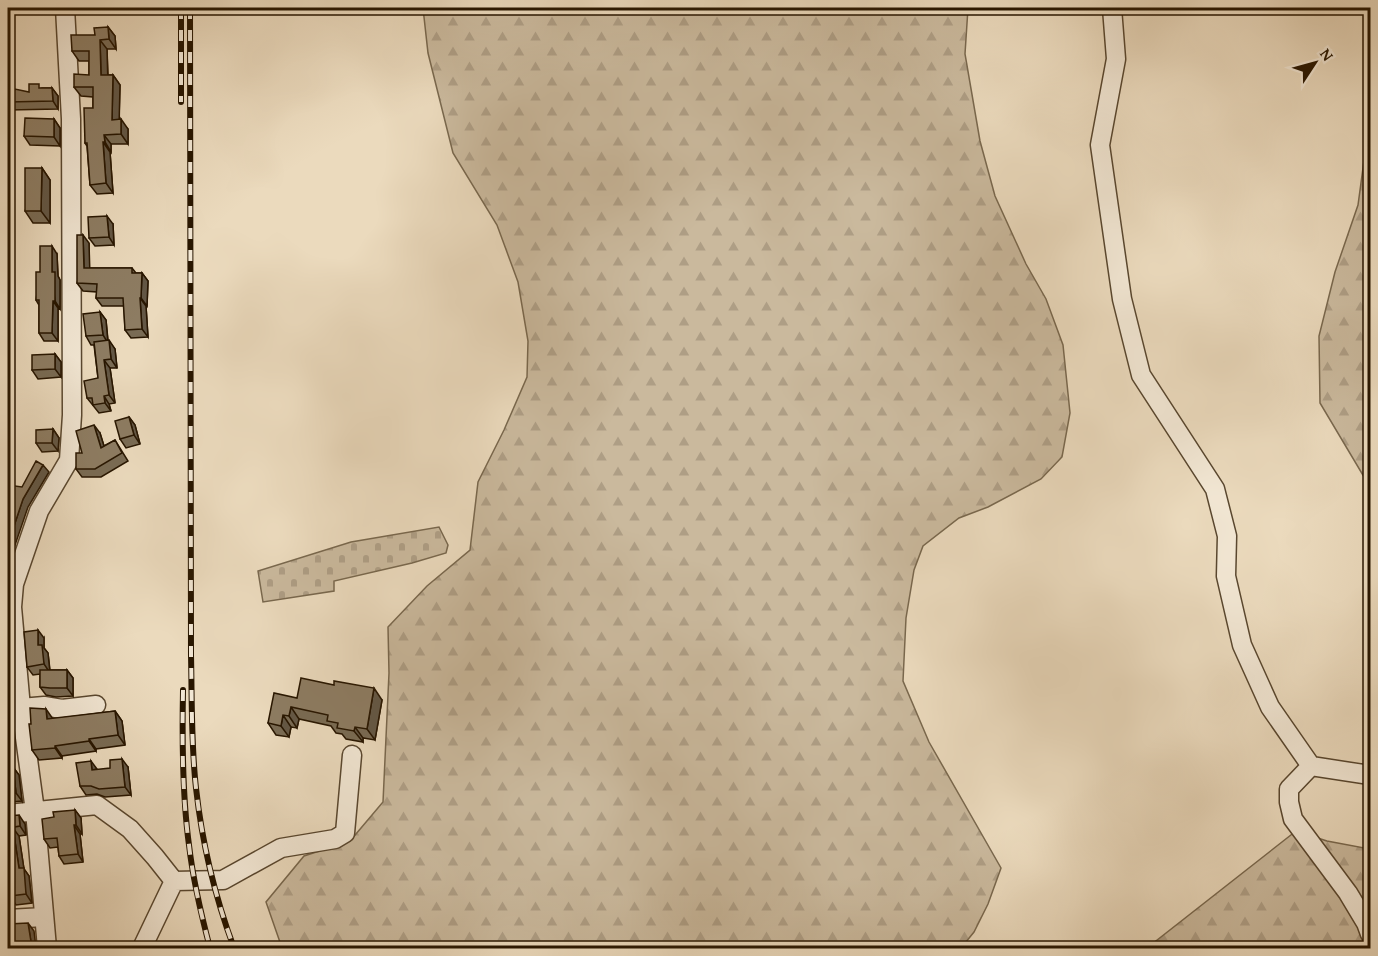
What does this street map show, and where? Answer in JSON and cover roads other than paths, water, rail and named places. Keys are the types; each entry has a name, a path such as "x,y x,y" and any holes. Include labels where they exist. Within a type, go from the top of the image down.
{"street":[{"path":"47,948 35,811 21,708 12,607 14,584 39,511 69,460 72,415 71,119 65,8"},
{"path":"1112,8 1116,59 1100,145 1122,299 1141,375 1215,489 1227,536 1226,576 1242,645 1270,707 1311,766 1371,775"},
{"path":"21,708 44,706 62,709 96,705"},
{"path":"174,881 223,880 281,848 335,838 345,833 351,755"},
{"path":"1311,766 1289,789 1288,802 1293,819 1348,893 1371,934"},
{"path":"8,814 97,805 130,830 174,881"},
{"path":"142,948 174,881"},
{"path":"8,919 44,917"}],"railway":[{"path":"181,8 181,102"},
{"path":"190,8 193,755 206,849 215,889 234,948"},
{"path":"183,690 183,768 187,826 195,884 210,948"}]}
